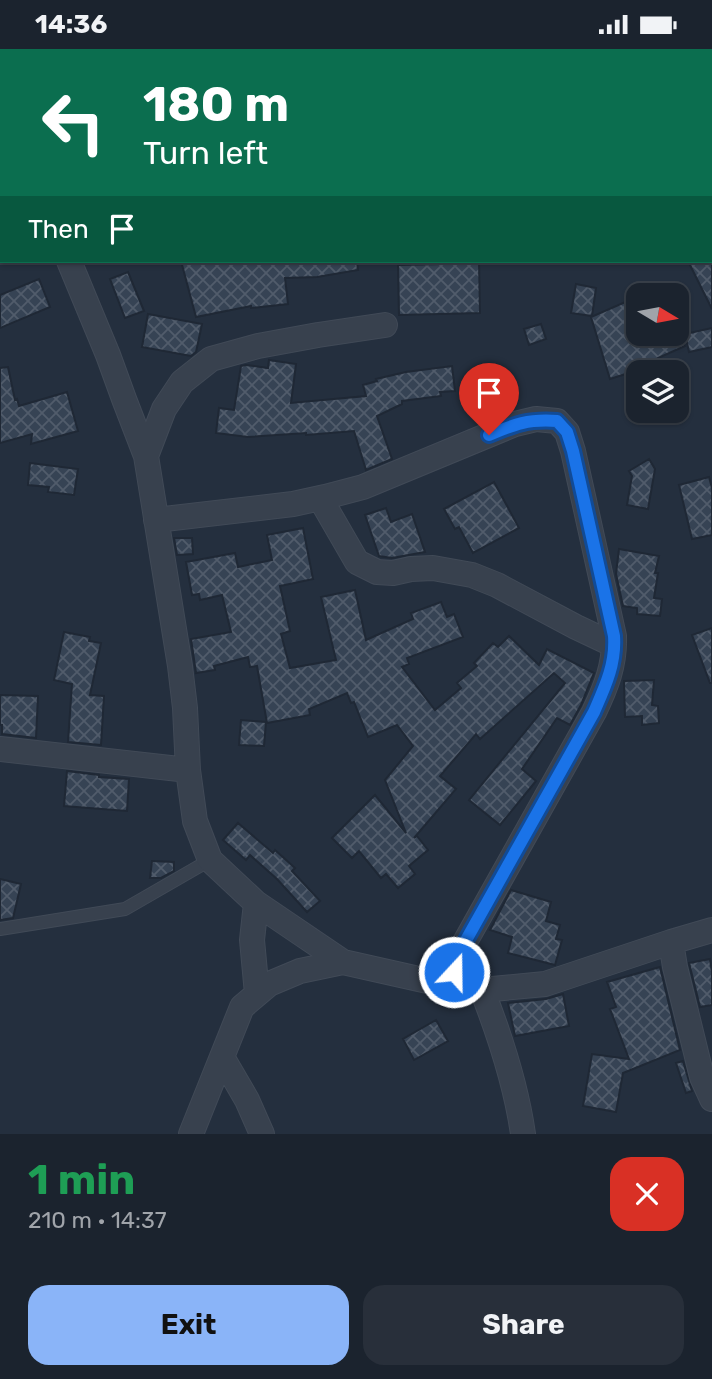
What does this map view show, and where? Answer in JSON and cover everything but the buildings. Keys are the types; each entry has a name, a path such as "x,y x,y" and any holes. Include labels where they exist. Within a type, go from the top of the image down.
{"street":[{"path":"70,263 146,456 180,666 195,821 210,860 256,903 343,962 441,985 482,990 545,984 671,941 712,930"},
{"path":"146,456 164,408 182,383 211,359 258,346 385,325"},
{"path":"156,520 293,504 363,487 514,424 536,419 557,421 567,432 614,645 610,673 594,712 465,942 456,961 456,986"},
{"path":"320,498 357,562 377,572 393,573 433,568 472,575 614,645"},
{"path":"0,749 188,770"},
{"path":"256,903 251,940 257,994"},
{"path":"671,941 702,1077 712,1099"},
{"path":"191,1134 242,1007 269,984 300,971 343,962"},
{"path":"482,990 501,1040 523,1134"},
{"path":"222,1057 247,1100 262,1134"}],"lane":[{"path":"0,929 125,909 210,860"}],"route":[{"path":"454,972 465,942 594,712 610,673 614,653 614,636 567,432 557,421 536,419 514,424 489,435"}]}
